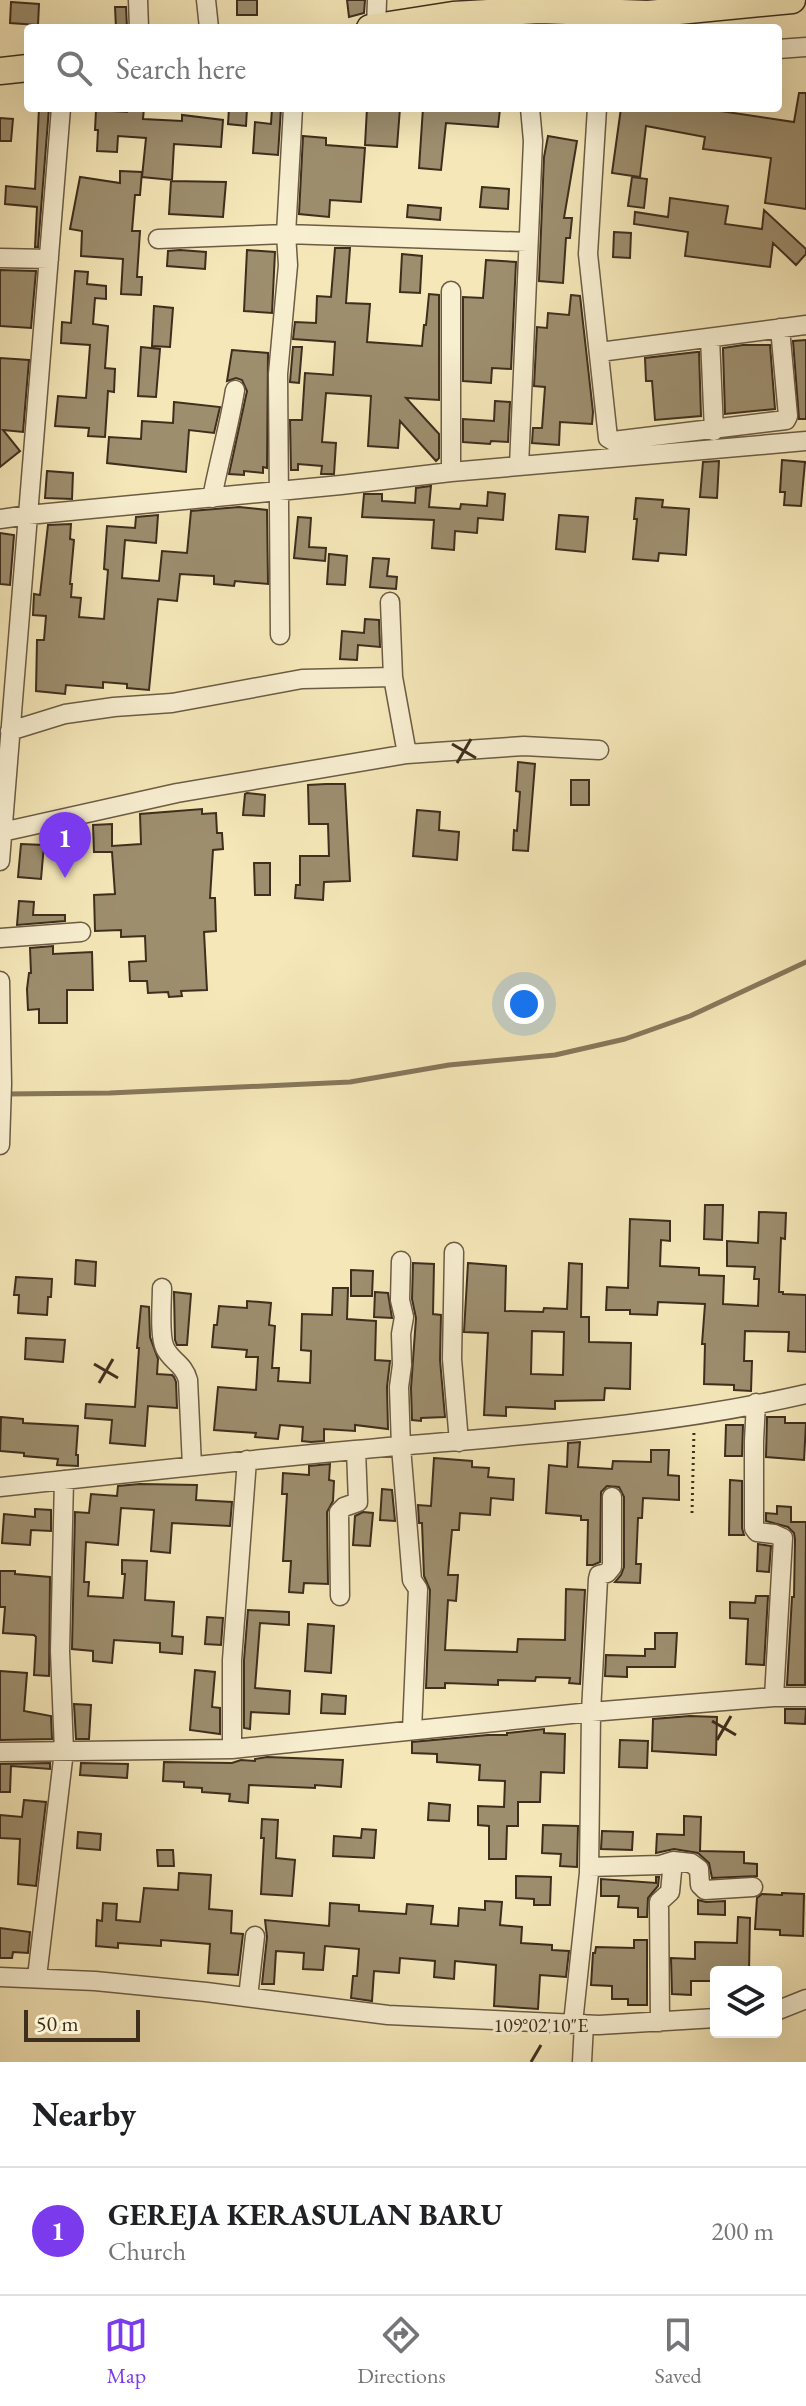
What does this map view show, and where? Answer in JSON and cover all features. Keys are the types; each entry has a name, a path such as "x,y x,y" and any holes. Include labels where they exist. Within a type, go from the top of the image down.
{"highway":[{"path":"395,24 453,15 512,20 540,5 665,16 792,0"},
{"path":"0,71 24,68"}],"street":[{"path":"138,0 139,24"},
{"path":"206,0 209,24"},
{"path":"376,24 377,0"},
{"path":"782,49 806,47"},
{"path":"0,861 61,112"},
{"path":"280,635 278,374 288,265 286,234 293,112"},
{"path":"519,466 533,141 530,112"},
{"path":"597,112 588,254 608,438 613,441 714,431 786,420 780,328"},
{"path":"158,239 286,234 527,242"},
{"path":"0,258 49,259"},
{"path":"451,291 451,472"},
{"path":"600,352 806,325"},
{"path":"710,338 714,431"},
{"path":"212,498 235,390"},
{"path":"0,519 451,472 806,441"},
{"path":"390,602 393,677 407,754"},
{"path":"10,731 65,714 172,703 302,679 393,677"},
{"path":"1,831 177,793 407,754 524,746 599,750"},
{"path":"0,938 81,932"},
{"path":"0,981 0,1145"},
{"path":"454,1252 452,1359 459,1442"},
{"path":"401,1261 400,1300 404,1317 399,1387 401,1447 412,1580 418,1589 412,1730"},
{"path":"162,1288 163,1344 184,1368 188,1380 192,1466"},
{"path":"0,1487 247,1460 459,1442 694,1414 806,1394"},
{"path":"756,1403 754,1528 757,1532 783,1538 774,1697"},
{"path":"340,1596 339,1512 358,1502 356,1450"},
{"path":"232,1749 232,1660 247,1460"},
{"path":"37,1977 64,1751 60,1651 64,1480"},
{"path":"582,2062 579,2024 589,1867 591,1712 598,1579 612,1567 612,1497"},
{"path":"0,1752 232,1749 591,1712 806,1697"},
{"path":"589,1867 660,1865 673,1861 691,1863 699,1869 700,1885 705,1890 753,1887"},
{"path":"660,2022 659,1902 670,1892 673,1861"},
{"path":"248,1997 255,1936"},
{"path":"0,1977 95,1981 388,2015 579,2024 710,2018"},
{"path":"782,2009 806,1999"}],"path":[{"path":"692,1513 694,1414"}],"building":[{"path":"237,0 257,0 257,15 237,15"},
{"path":"347,0 365,0 364,13 349,17"},
{"path":"11,2 39,4 38,24 10,23"},
{"path":"115,7 126,7 127,24 116,24"},
{"path":"799,93 806,93 806,209 765,203 771,158 703,149 705,137 646,126 640,177 612,173 620,112 727,112 794,122"},
{"path":"39,112 49,112 38,247 35,247 37,207 5,204 6,186 35,189"},
{"path":"96,112 144,112 143,119 182,121 182,115 223,120 221,147 174,144 172,180 142,177 146,138 118,136 117,152 97,151 98,130 95,130"},
{"path":"229,112 247,112 246,126 228,124"},
{"path":"272,112 281,112 278,155 253,153 255,122 271,124"},
{"path":"367,112 400,112 397,147 365,145"},
{"path":"423,112 500,112 498,127 446,123 441,170 419,168"},
{"path":"0,118 13,119 11,141 0,141"},
{"path":"303,136 326,138 326,145 365,148 361,202 330,200 329,217 299,214"},
{"path":"548,136 577,141 564,218 572,218 570,238 566,238 563,283 539,281 544,157"},
{"path":"120,171 142,172 140,195 135,195 132,231 140,231 137,277 142,277 141,295 121,294 123,259 81,256 82,231 70,229 80,177 120,183"},
{"path":"632,177 647,179 644,208 628,206"},
{"path":"171,181 226,182 223,217 169,214"},
{"path":"482,187 509,189 508,209 480,207"},
{"path":"670,198 728,206 725,224 762,229 764,210 806,249 806,254 796,265 773,243 770,267 685,256 688,232 634,224 635,212 668,217"},
{"path":"408,205 441,208 440,220 407,217"},
{"path":"614,232 631,233 630,258 613,257"},
{"path":"335,248 350,248 346,303 370,304 367,342 422,346 429,294 439,295 439,400 406,398 439,434 439,458 436,461 400,421 398,448 368,446 371,396 326,393 322,442 336,443 334,474 321,474 322,466 298,464 298,470 291,470 290,420 302,420 305,373 333,375 335,342 293,339 295,322 316,323 317,296 331,297"},
{"path":"247,250 275,252 272,313 244,311"},
{"path":"168,251 206,252 205,269 167,266"},
{"path":"402,254 422,256 420,293 400,292"},
{"path":"486,260 516,262 511,369 492,368 491,383 463,381 463,297 483,298"},
{"path":"0,270 36,271 31,328 0,326"},
{"path":"75,271 88,272 87,284 106,286 106,299 95,298 93,324 108,326 105,368 115,369 114,392 108,391 105,437 88,436 89,428 55,426 58,396 86,398 90,345 61,343 62,322 71,323"},
{"path":"571,295 580,296 592,424 560,422 559,445 532,443 533,428 542,428 545,387 534,386 537,327 547,328 548,313 569,315"},
{"path":"154,306 173,308 170,347 152,346"},
{"path":"806,340 806,419 799,419 793,341"},
{"path":"770,345 775,409 725,414 723,348"},
{"path":"141,347 160,349 156,397 138,396"},
{"path":"293,347 302,347 299,383 290,382"},
{"path":"232,350 268,353 267,468 263,467 263,473 244,471 244,475 229,474 247,391 242,380 227,381"},
{"path":"699,352 701,416 655,420 652,381 646,381 645,358"},
{"path":"0,358 29,360 23,432 3,430 20,451 0,467"},
{"path":"495,401 510,402 508,442 463,442 463,419 494,421"},
{"path":"174,402 220,407 214,433 189,430 186,472 107,463 109,437 141,439 142,421 173,423"},
{"path":"782,460 805,462 801,506 784,505 785,492 780,492"},
{"path":"719,461 717,498 700,497 703,462"},
{"path":"47,471 73,473 72,499 45,498"},
{"path":"431,486 429,507 460,509 461,504 487,506 488,492 505,494 503,520 478,518 477,533 455,531 454,550 432,548 434,520 362,517 364,494 382,494 382,501 415,503 416,488"},
{"path":"636,498 663,500 662,507 689,509 686,555 659,553 658,561 633,559"},
{"path":"239,507 267,510 268,584 235,581 234,586 214,584 214,576 180,574 177,601 158,599 149,690 103,682 103,688 66,685 65,694 36,691 37,640 44,640 46,616 33,615 34,594 40,595 48,525 71,524 70,539 74,540 71,597 81,598 79,617 104,619 108,570 104,569 107,526 135,528 136,517 158,515 156,543 125,540 122,578 159,581 162,551 187,553 191,511"},
{"path":"559,515 588,517 585,552 556,549"},
{"path":"298,517 311,518 309,547 326,548 325,561 294,558"},
{"path":"0,533 14,535 10,585 0,584"},
{"path":"329,554 347,556 345,585 327,584"},
{"path":"373,558 389,559 387,576 397,577 396,589 370,587"},
{"path":"365,619 379,620 380,647 358,645 357,660 340,659 342,631 364,633"},
{"path":"518,762 535,764 528,851 513,850 520,792 516,791"},
{"path":"571,780 589,780 589,805 571,805"},
{"path":"345,784 350,881 324,882 323,900 295,898 296,885 300,885 300,856 329,856 328,824 309,824 308,785"},
{"path":"247,793 265,795 264,816 243,815"},
{"path":"202,809 202,814 216,813 217,833 222,833 223,849 213,850 210,898 215,898 216,931 204,932 207,990 181,991 182,996 169,997 168,992 148,993 147,981 130,981 129,962 146,961 145,936 121,937 121,930 95,931 94,895 115,894 112,852 94,852 93,825 112,824 112,846 141,844 140,814"},
{"path":"417,810 440,812 439,830 459,832 457,860 413,856"},
{"path":"21,844 44,845 41,879 18,877"},
{"path":"254,863 270,863 270,895 255,895"},
{"path":"19,901 34,902 33,915 65,915 65,921 17,925"},
{"path":"53,946 53,954 92,952 93,990 67,990 67,1023 39,1023 39,1009 28,1010 30,948"},
{"path":"705,1205 723,1205 722,1240 704,1239"},
{"path":"759,1212 786,1213 785,1239 781,1238 779,1292 806,1295 806,1352 788,1351 789,1332 745,1331 744,1361 752,1361 751,1391 734,1390 734,1385 704,1384 705,1344 702,1344 705,1304 658,1302 657,1315 606,1310 607,1287 628,1288 630,1219 670,1221 670,1241 661,1240 660,1266 699,1268 699,1275 724,1276 723,1304 758,1306 759,1279 754,1279 755,1267 727,1266 727,1241 758,1243"},
{"path":"76,1260 96,1262 95,1286 75,1284"},
{"path":"413,1263 434,1264 433,1314 441,1315 440,1360 445,1417 421,1418 421,1421 412,1420 416,1318 412,1299"},
{"path":"468,1263 506,1266 505,1311 543,1312 544,1308 567,1309 569,1263 582,1264 581,1317 589,1317 589,1342 631,1343 630,1389 605,1388 604,1400 555,1401 555,1409 506,1407 506,1416 484,1415 488,1333 464,1332","holes":["532,1331 564,1332 563,1375 531,1374"]},
{"path":"351,1270 373,1271 372,1296 351,1296"},
{"path":"16,1277 52,1279 47,1315 18,1313 19,1295 14,1295"},
{"path":"333,1288 348,1288 347,1319 376,1321 375,1360 390,1361 388,1429 355,1425 355,1431 324,1429 324,1441 311,1442 302,1441 303,1427 280,1425 278,1439 255,1437 256,1433 214,1430 218,1387 256,1390 258,1357 246,1357 247,1350 212,1347 219,1306 247,1308 247,1301 271,1303 269,1325 275,1326 272,1368 279,1368 278,1381 310,1383 311,1351 301,1350 302,1314 332,1315"},
{"path":"174,1292 191,1294 187,1345 177,1345 175,1340"},
{"path":"375,1292 388,1293 392,1318 374,1317"},
{"path":"141,1306 149,1307 150,1337 158,1359 157,1374 172,1375 176,1382 177,1408 148,1406 145,1446 110,1443 112,1420 85,1418 86,1404 135,1407"},
{"path":"26,1338 65,1340 63,1362 25,1359"},
{"path":"1,1417 23,1419 23,1423 78,1426 78,1466 57,1465 58,1459 0,1451"},
{"path":"767,1417 785,1417 785,1423 806,1423 804,1460 766,1457"},
{"path":"726,1425 743,1425 742,1456 725,1456"},
{"path":"580,1442 578,1467 612,1469 613,1461 651,1462 651,1450 669,1450 668,1475 679,1476 679,1500 643,1498 642,1518 638,1518 636,1564 641,1564 640,1583 615,1582 624,1567 624,1497 619,1487 607,1486 601,1492 600,1562 593,1565 587,1565 588,1520 581,1520 581,1516 546,1513 549,1465 567,1467 568,1443"},
{"path":"434,1458 472,1461 472,1467 489,1468 488,1477 514,1479 513,1500 491,1498 490,1515 460,1513 459,1530 452,1530 448,1575 458,1575 456,1601 448,1600 445,1650 517,1652 518,1639 565,1640 566,1589 585,1590 580,1684 569,1683 570,1678 536,1677 535,1681 498,1680 498,1685 445,1683 445,1688 426,1688 430,1590 424,1576 422,1523 419,1523 418,1505 431,1506"},
{"path":"330,1464 329,1480 334,1481 333,1501 327,1512 328,1584 304,1583 303,1593 289,1592 291,1561 283,1561 287,1494 282,1494 283,1473 309,1475 309,1466"},
{"path":"730,1480 742,1481 744,1535 729,1535"},
{"path":"197,1485 196,1500 232,1502 230,1526 172,1523 170,1553 151,1551 154,1510 121,1508 118,1545 86,1542 84,1582 89,1582 88,1596 123,1598 125,1574 122,1574 122,1560 147,1561 145,1600 174,1602 172,1636 183,1637 182,1654 160,1652 160,1643 114,1640 112,1663 93,1661 93,1651 72,1649 75,1512 89,1513 91,1494 117,1496 118,1486"},
{"path":"382,1489 392,1490 395,1521 380,1520"},
{"path":"777,1506 791,1507 791,1522 806,1522 805,1685 787,1685 795,1539 788,1527 766,1521 766,1513 777,1514"},
{"path":"35,1509 51,1510 51,1531 31,1530 30,1545 2,1543 4,1514 35,1517"},
{"path":"363,1512 373,1513 370,1546 353,1545 355,1516"},
{"path":"758,1544 771,1546 769,1572 757,1571"},
{"path":"0,1571 50,1577 49,1676 34,1675 34,1635 3,1633 5,1607 0,1607"},
{"path":"756,1596 768,1596 764,1665 746,1664 748,1619 730,1618 730,1602 755,1603"},
{"path":"248,1610 289,1612 289,1625 260,1623 255,1688 290,1691 289,1714 251,1712 250,1729 244,1728"},
{"path":"207,1617 223,1618 221,1645 205,1644"},
{"path":"308,1624 334,1626 331,1673 305,1671"},
{"path":"655,1633 677,1633 675,1667 627,1667 627,1677 605,1676 606,1655 645,1656 645,1649 655,1649"},
{"path":"195,1670 215,1672 212,1707 220,1708 220,1734 190,1730"},
{"path":"0,1671 27,1673 24,1711 51,1716 52,1739 0,1740"},
{"path":"322,1694 346,1696 345,1714 321,1713"},
{"path":"74,1704 91,1705 89,1739 76,1739"},
{"path":"785,1709 806,1709 805,1724 785,1723"},
{"path":"717,1717 716,1755 652,1751 653,1719"},
{"path":"544,1729 544,1733 565,1734 564,1773 541,1772 540,1802 518,1802 518,1826 507,1826 506,1859 489,1859 489,1826 478,1825 478,1806 504,1807 505,1781 479,1780 480,1765 437,1762 437,1754 412,1753 412,1742"},
{"path":"620,1740 648,1741 647,1768 619,1767"},
{"path":"267,1757 343,1760 341,1787 249,1785 248,1803 229,1801 230,1794 184,1787 184,1782 163,1781 164,1762 232,1763"},
{"path":"50,1763 50,1769 11,1766 10,1792 0,1792 0,1764"},
{"path":"81,1763 128,1764 127,1778 80,1775"},
{"path":"24,1800 46,1802 36,1886 18,1884 20,1839 0,1838 0,1815 22,1817"},
{"path":"429,1803 450,1805 449,1821 428,1820"},
{"path":"684,1816 701,1817 700,1851 744,1852 744,1863 757,1864 757,1876 712,1878 709,1863 698,1853 674,1849 656,1853 657,1834 684,1835"},
{"path":"262,1819 278,1820 276,1858 295,1860 292,1896 261,1894"},
{"path":"543,1825 578,1826 577,1867 560,1866 561,1854 542,1853"},
{"path":"362,1829 376,1830 374,1858 333,1856 334,1836 361,1838"},
{"path":"602,1831 633,1832 632,1850 601,1849"},
{"path":"78,1832 101,1834 100,1850 77,1848"},
{"path":"157,1850 173,1850 174,1866 158,1866"},
{"path":"179,1873 211,1875 209,1909 232,1911 231,1933 243,1934 238,1975 208,1973 210,1944 161,1940 161,1946 118,1943 118,1948 96,1946 97,1920 102,1921 103,1903 117,1904 116,1920 140,1922 144,1888 178,1890"},
{"path":"516,1876 551,1877 550,1905 534,1905 534,1899 516,1898"},
{"path":"656,1877 659,1877 658,1886 648,1898 647,1917 638,1917 638,1908 618,1907 619,1896 601,1896 601,1879 656,1883"},
{"path":"762,1894 804,1894 803,1936 780,1935 780,1930 755,1929 757,1898"},
{"path":"698,1900 725,1901 725,1915 698,1914"},
{"path":"485,1901 502,1902 500,1925 522,1927 521,1943 552,1945 552,1950 569,1951 566,1977 540,1975 538,2009 494,2006 496,1965 455,1961 454,1979 434,1977 435,1961 400,1958 399,1973 374,1971 372,2001 351,1998 359,1949 325,1946 323,1970 303,1969 304,1953 276,1951 274,1984 262,1984 267,1937 265,1920 329,1926 330,1903 359,1905 359,1911 406,1914 407,1904 433,1906 431,1924 458,1926 459,1908 485,1910"},
{"path":"738,1917 750,1918 749,1966 710,1966 710,1981 691,1981 691,1995 672,1994 671,1958 695,1959 695,1942 737,1943"},
{"path":"0,1928 30,1932 28,1953 13,1952 12,1958 0,1958"},
{"path":"634,1940 647,1940 647,2005 628,2005 628,1999 612,1999 612,1986 591,1985 596,1947 634,1948"}],"waterway":[{"path":"5,1094 110,1093 350,1082 449,1065 555,1055 625,1039 690,1016 806,962"}],"place":[{"name":"GEREJA KERASULAN BARU","path":"65,878"}]}
